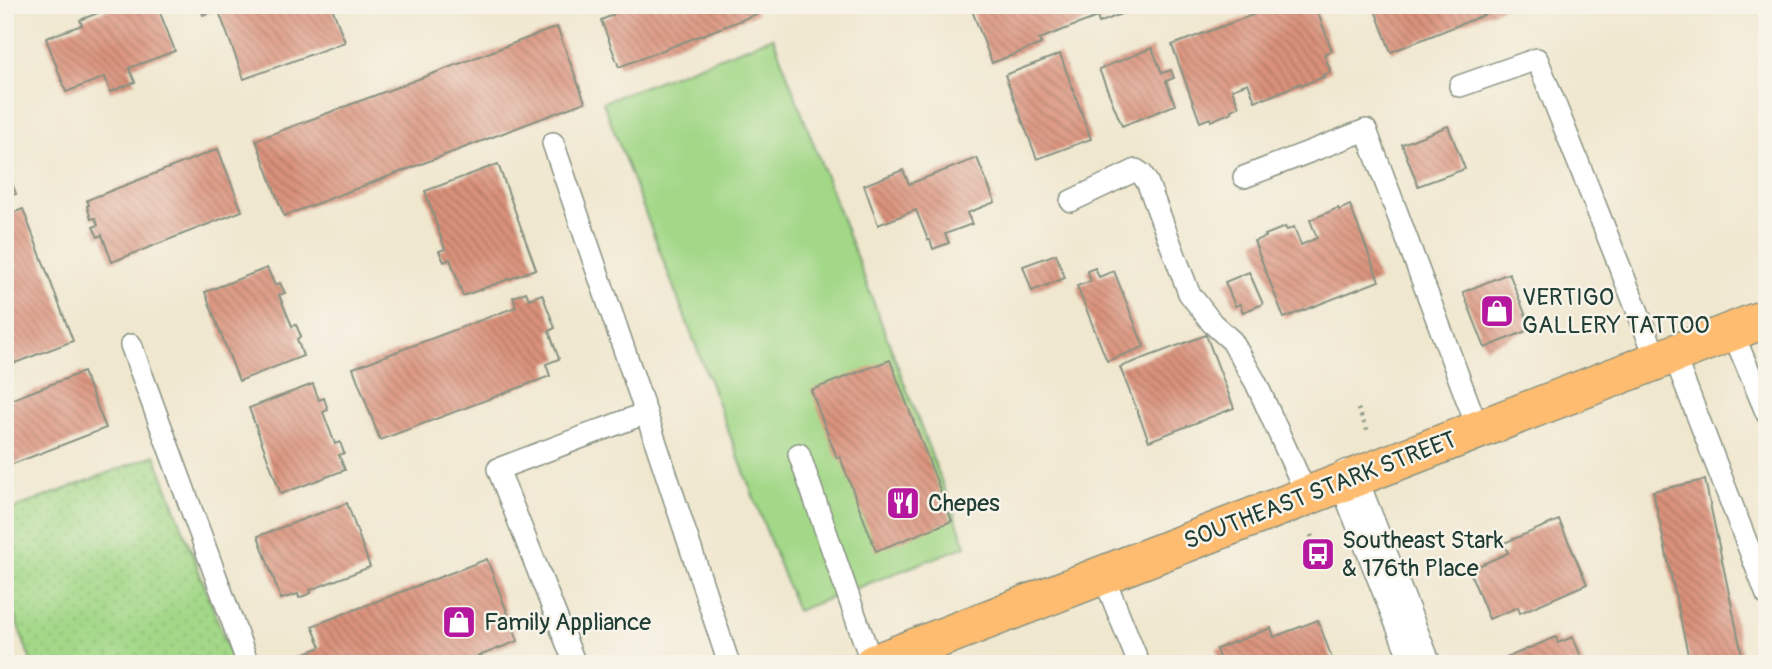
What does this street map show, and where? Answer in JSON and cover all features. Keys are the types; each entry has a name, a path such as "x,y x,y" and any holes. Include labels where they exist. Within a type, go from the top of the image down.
{"main road":[{"name":"SOUTHEAST STARK STREET","path":"872,664 1749,324"}],"street":[{"path":"1348,479 1421,664"}],"lane":[{"path":"1460,86 1537,59 1767,596"},
{"path":"1244,177 1366,130 1478,429"},
{"path":"552,143 646,413 729,664"},
{"path":"1072,201 1136,170 1142,174 1189,293 1212,323 1232,341 1256,383 1307,495"},
{"path":"1749,324 1767,414"},
{"path":"131,345 248,664"},
{"path":"575,664 498,469 646,413"},
{"path":"799,454 872,664"},
{"path":"1103,575 1139,664"}],"green space":[{"path":"773,37 966,546 797,611 603,102"},
{"path":"155,455 234,664 32,664 5,590 5,512"}],"building":[{"path":"118,5 125,5 127,10 140,5 157,5 175,51 129,68 135,82 110,92 105,77 66,92 46,38 82,25 80,20"},
{"path":"200,5 285,5 286,8 294,5 331,5 345,42 244,79 218,9 203,15"},
{"path":"435,5 454,5 454,6 438,11"},
{"path":"609,5 754,5 757,14 619,67 601,20 613,15"},
{"path":"970,5 1143,5 1099,23 1097,17 1039,39 1041,44 992,63"},
{"path":"1279,5 1315,5 1332,51 1324,54 1331,72 1323,75 1324,77 1255,101 1248,83 1232,89 1239,107 1211,121 1210,118 1200,122 1172,45"},
{"path":"1373,5 1509,5 1391,52"},
{"path":"557,27 585,102 284,216 256,140"},
{"path":"1152,48 1162,73 1171,70 1174,78 1166,81 1175,105 1122,126 1099,69"},
{"path":"1060,54 1091,139 1037,159 1005,75"},
{"path":"1448,126 1465,169 1418,186 1402,144"},
{"path":"218,149 242,211 112,262 102,235 98,237 93,227 98,225 95,218 91,219 87,200"},
{"path":"977,158 995,202 967,213 972,224 945,234 949,243 933,249 916,210 878,225 864,185 903,170 909,184"},
{"path":"498,164 536,269 463,296 450,259 444,262 439,251 445,249 425,191"},
{"path":"5,166 16,194 5,198"},
{"path":"1350,205 1379,281 1284,318 1254,241 1285,227 1287,230 1294,227 1301,245 1317,238 1310,220"},
{"path":"23,209 73,341 15,363 5,339 5,216"},
{"path":"1056,254 1065,278 1032,291 1023,266"},
{"path":"267,268 275,285 280,283 285,293 279,295 292,326 296,325 301,336 297,339 303,356 239,381 205,292"},
{"path":"1095,268 1099,277 1114,271 1144,347 1107,361 1077,286 1091,281 1087,271"},
{"path":"1249,272 1263,304 1243,312 1240,304 1235,306 1225,282"},
{"name":"VERTIGO GALLERY TATTOO","path":"1509,273 1531,329 1485,348 1463,292"},
{"path":"526,292 529,299 542,294 555,328 549,331 559,359 546,364 550,376 380,440 353,368 516,307 513,297"},
{"path":"1206,335 1234,408 1149,441 1120,367"},
{"path":"890,360 952,521 876,551 811,390"},
{"path":"83,372 106,428 5,467 5,402"},
{"path":"313,384 319,400 324,398 328,410 323,412 335,444 340,442 344,453 339,455 345,470 281,494 249,408"},
{"path":"1705,480 1744,664 1690,664 1653,491"},
{"path":"347,503 370,567 310,590 311,593 299,598 298,594 281,599 258,536"},
{"path":"1559,520 1587,584 1520,613 1518,607 1489,619 1469,570 1508,553 1504,543"},
{"path":"487,559 518,641 458,664 278,664 321,647 312,626"},
{"path":"1318,620 1334,664 1221,664 1216,649 1271,628 1274,637"},
{"path":"1556,637 1558,643 1573,637 1584,664 1511,664 1508,657"}],"place":[{"name":"VERTIGO GALLERY TATTOO","path":"1497,311"},
{"name":"Chepes","path":"903,503"},
{"name":"Southeast Stark & 176th Place","path":"1318,554"},
{"name":"Family Appliance","path":"459,622"}]}
